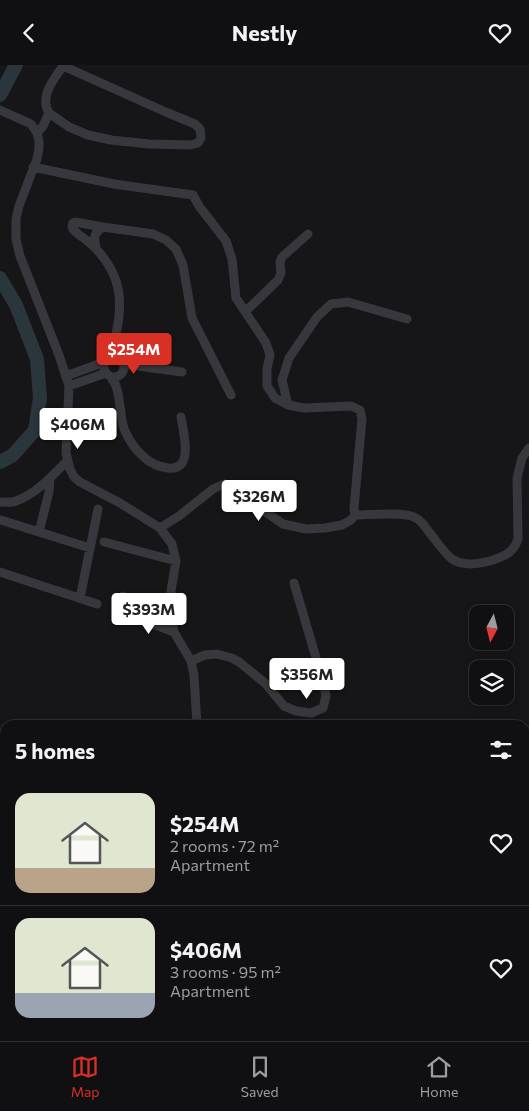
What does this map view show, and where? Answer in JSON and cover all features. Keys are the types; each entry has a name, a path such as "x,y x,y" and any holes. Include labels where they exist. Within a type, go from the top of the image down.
{"street":[{"path":"64,66 168,113 195,123 200,129 201,138 198,143 190,145 149,144 111,140 88,135 69,127 49,113 45,107 46,93 64,66"},
{"path":"4,112 31,124 37,133 39,148 37,159 19,206 16,219 16,239 20,256 59,355 69,386 67,461 74,477 80,482 120,503 160,528 172,544 176,561 171,591 171,616 174,632 191,661 194,675 197,720"},
{"path":"37,133 43,126 49,113"},
{"path":"34,167 114,184 194,195 199,206 226,241 232,259 236,298 266,343 270,355 266,369 267,387 275,398 288,405 304,408 351,406 360,410 362,419 354,508 355,515 351,520 342,525 325,529 306,529 283,524 234,486 224,484 213,489 160,528"},
{"path":"181,417 186,443 185,458 180,465 172,469 154,465 143,457 133,445 123,427 116,385 104,367 113,348 118,319 119,294 115,275 96,248 74,231 72,228 73,223 153,234 166,240 176,249 183,265 192,318 231,395"},
{"path":"96,248 95,235 103,227"},
{"path":"246,311 278,280 281,273 280,262 282,257 308,234"},
{"path":"288,405 282,380 290,358 317,317 331,304 348,302 407,319"},
{"path":"113,348 124,366"},
{"path":"66,376 115,358 124,366 182,372"},
{"path":"69,386 108,374 115,377 120,375 124,366"},
{"path":"116,385 124,366"},
{"path":"355,515 407,515 416,518 451,558 464,563 480,563 499,558 511,552 516,546 518,539 517,478 522,458 529,448"},
{"path":"0,502 14,502 29,495 50,479 67,461"},
{"path":"39,532 49,492 50,479"},
{"path":"80,598 98,509"},
{"path":"1,520 90,548"},
{"path":"104,542 176,561"},
{"path":"0,572 97,604"},
{"path":"191,661 205,655 217,654 232,658 265,683 284,706 296,711 311,713 323,708 326,696 324,685 294,583"},
{"path":"124,596 126,607 132,616 174,632"}],"waterway":[{"path":"0,95 16,65"},
{"path":"0,278 16,305 37,359 40,398 35,430 13,455 0,462"}]}
